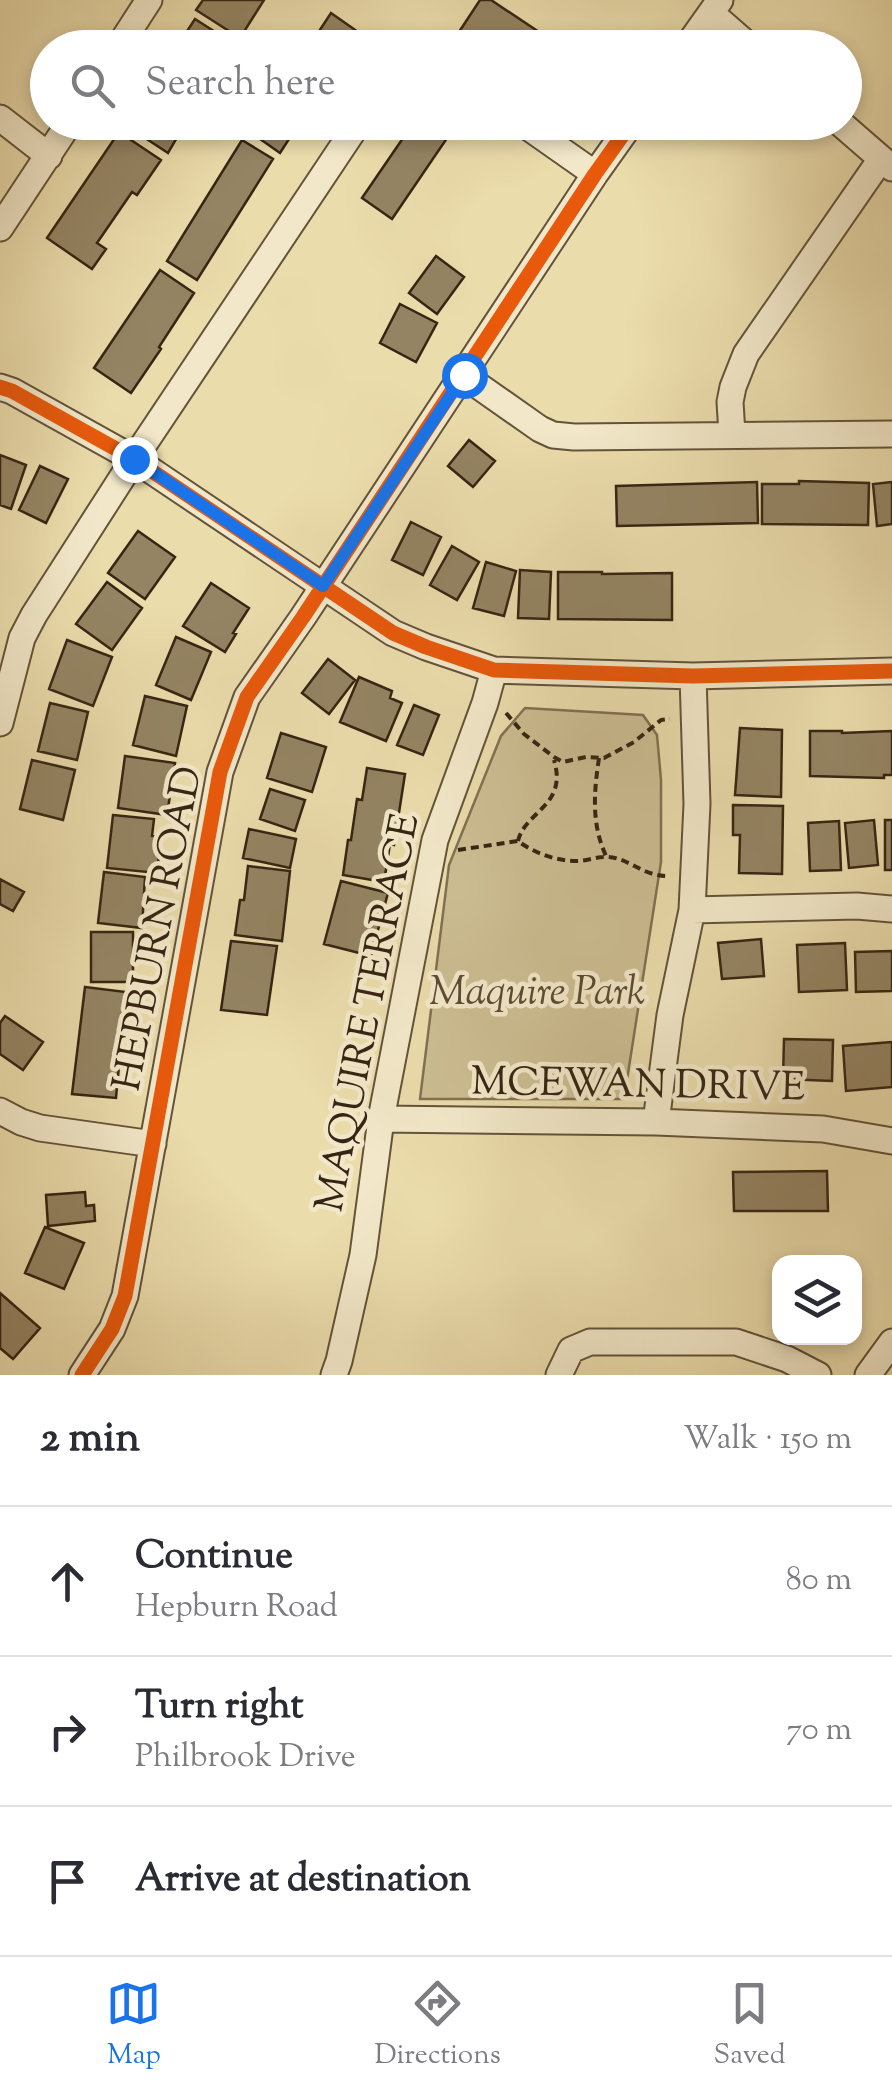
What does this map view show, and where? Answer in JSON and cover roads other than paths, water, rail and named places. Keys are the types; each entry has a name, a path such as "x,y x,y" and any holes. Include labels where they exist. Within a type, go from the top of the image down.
{"street":[{"path":"129,30 148,0"},
{"path":"699,30 716,6 736,30"},
{"path":"0,118 49,156"},
{"path":"0,228 59,140"},
{"path":"0,724 22,638 34,615 347,140"},
{"path":"547,140 595,174"},
{"name":"HEPBURN ROAD","path":"82,1375 112,1329 124,1296 220,772 248,697 619,140"},
{"path":"732,434 730,402 746,354 886,163 859,140"},
{"path":"464,375 540,429 574,437 892,434"},
{"path":"0,387 134,459 394,633 494,670 693,676 892,671"},
{"name":"MAQUIRE TERRACE","path":"334,1375 363,1255 381,1119 433,848 494,670"},
{"path":"656,1122 670,1015 692,910 698,804 693,676"},
{"path":"692,910 892,908"},
{"path":"0,1112 40,1128 152,1144"},
{"name":"MCEWAN DRIVE","path":"381,1119 656,1122 824,1129 892,1141"},
{"path":"559,1375 571,1350 590,1342 620,1340 736,1342 787,1359 818,1375"},
{"path":"868,1375 892,1342"}],"park label":[{"name":"Maquire Park","path":"537,994"}]}
